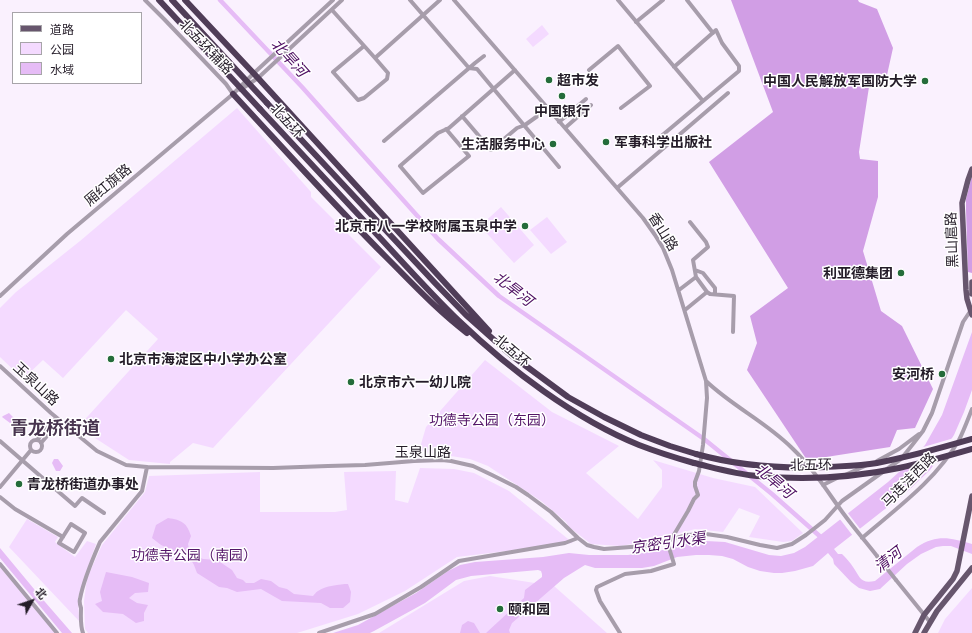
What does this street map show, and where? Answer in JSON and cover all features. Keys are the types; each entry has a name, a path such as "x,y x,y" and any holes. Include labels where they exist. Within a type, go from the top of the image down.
{"highway":[{"name":"北五环","path":"159,0 428,290 459,321 521,375 563,404 600,426 639,445 694,463 719,470 756,476 799,478 843,476 876,472 930,461 972,449"},
{"name":"北五环","path":"172,0 466,315 512,355 568,397 604,417 641,435 670,446 713,459 759,466 813,468 841,467 876,463 928,452 972,439"},
{"path":"185,0 256,75 512,355"},
{"path":"233,94 361,232 427,299 458,326 499,357"}],"main road":[{"name":"黑山扈路","path":"971,311 966,290 962,203 972,169"},
{"name":"黑山扈路","path":"972,282 972,294"},
{"path":"915,633 924,615 953,579 957,571 972,496"},
{"path":"924,633 937,611 972,568"}],"street":[{"name":"北五环辅路","path":"144,0 226,84 233,94"},
{"name":"厢红旗路","path":"256,75 269,59 333,0"},
{"name":"厢红旗路","path":"0,296 66,234 256,75 274,64 342,0"},
{"path":"410,0 469,68 477,69 494,88 559,167"},
{"path":"375,58 440,0"},
{"name":"香山路","path":"454,0 643,218 663,248 670,264 706,381 703,445 699,471 695,482 698,495 694,499 672,538"},
{"path":"618,0 703,101"},
{"path":"636,22 663,0"},
{"path":"687,0 713,33"},
{"path":"332,10 375,58 388,73 388,79 364,98 358,100 333,72 364,46"},
{"path":"659,138 738,71 739,66 722,42 716,30 674,67"},
{"path":"589,70 618,46 650,86 621,108"},
{"path":"384,141 484,56"},
{"path":"446,129 469,156 423,193 400,166 438,133 446,129 462,116 515,70"},
{"path":"617,188 728,93"},
{"path":"559,122 586,99"},
{"path":"565,128 591,105"},
{"path":"462,116 491,150 517,128 525,125 548,109"},
{"path":"690,222 706,242 708,247 693,260 696,277 710,294 734,296 733,332"},
{"path":"695,270 703,273 715,288 715,294"},
{"path":"679,290 696,277"},
{"path":"685,310 707,292"},
{"name":"黑山扈路","path":"923,431 932,413 963,322 971,311"},
{"name":"玉泉山路","path":"0,366 58,419 97,451 126,465 147,467 272,468 365,465 442,460 473,466 516,487 550,512 587,545 594,548 604,549 644,546 687,535 706,534 777,548 792,544 825,520 842,501 901,459 923,431"},
{"path":"706,381 717,391 786,442 800,456 858,533 930,622"},
{"name":"马连洼西路","path":"862,538 933,476 959,440 972,409"},
{"path":"39,441 58,419"},
{"path":"823,485 899,450 923,431"},
{"path":"31,450 29,447 30,443 33,440 39,441"},
{"path":"0,441 75,506 82,498 104,513"},
{"path":"31,450 35,452 39,451 41,448 39,441"},
{"path":"0,487 31,450"},
{"path":"83,633 81,627 80,600 86,577 96,550 100,542 142,491 147,467"},
{"path":"0,497 15,509 63,537"},
{"path":"71,524 85,533 74,552 59,543 63,537 71,524"},
{"path":"319,633 375,614 421,588 459,561 565,543 578,538"},
{"path":"620,633 600,601 596,590 597,587 625,574 651,571 674,564 667,541"},
{"path":"0,564 57,633"}],"green space":[{"path":"542,25 549,34 533,47 526,39"},
{"path":"237,108 311,192 311,197 381,267 213,448 193,443 170,462 170,464 129,460 78,427 158,339 126,310 63,378 43,360 23,379 0,357 0,308 16,292 80,241"},
{"path":"501,207 534,245 514,263 480,226"},
{"path":"547,217 567,242 551,254 530,230"},
{"name":"功德寺公园（东园）","path":"485,360 552,412 619,446 586,473 638,519 662,487 662,470 653,460 713,478 755,487 803,533 792,541 783,542 749,537 760,516 739,508 723,532 695,529 650,541 620,546 591,544 569,527 566,522 541,501 488,466 470,459 419,451 426,427"},
{"name":"功德寺公园（南园）","path":"420,468 454,469 474,473 509,491 573,543 457,557 405,591 358,614 297,633 88,633 85,629 84,601 87,578 102,545 145,492 149,476 260,472 260,512 335,512 347,510 344,472 396,471 395,500 408,503"},
{"path":"27,519 58,537 55,542 75,557 87,541 96,544 78,598 79,621 9,547"},
{"path":"0,567 55,633 0,633"},
{"name":"颐和园","path":"490,576 554,586 607,633 379,633 464,581"},
{"path":"972,588 972,633 938,633 945,619"}],"shaded area":[{"path":"731,0 858,0 859,2 877,9 893,48 887,75 869,87 859,152 860,159 878,161 878,197 863,251 881,311 902,326 933,389 915,428 897,430 890,447 807,460 747,370 757,343 750,316 788,288 709,162 773,112"},
{"path":"972,176 972,273 968,272 966,199"}],"water":[{"path":"972,332 972,390 954,435 930,470 908,491 834,549 838,554 842,554 848,560 863,581 870,582 875,581 917,547 931,540 944,538 972,544 972,554 951,546 936,547 921,554 907,564 880,589 870,591 859,588 851,582 834,564 833,559 828,553 813,566 782,573 760,571 748,567 733,559 709,555 677,557 654,566 642,568 595,568 585,565 564,578 512,623 509,630 510,633 486,633 524,598 525,590 542,577 541,571 538,570 471,576 456,580 425,603 370,633 333,633 358,625 416,593 448,571 460,565 475,562 543,557 569,553 589,555 628,555 659,551 696,541 725,542 769,555 781,556 794,553 805,547 888,482 910,462 925,445 942,415"},
{"path":"9,413 14,418 13,422 10,423 2,417"},
{"path":"54,459 58,459 63,466 60,471 56,471 52,463"},
{"path":"168,518 180,521 186,525 191,536 188,544 189,549 193,554 203,559 217,560 232,570 237,578 246,583 254,583 261,579 271,581 279,587 287,589 294,594 313,596 318,591 325,588 348,584 351,592 350,602 343,608 330,608 321,603 282,601 261,589 237,592 219,587 197,573 188,555 176,552 161,545 152,538 156,525"},
{"path":"0,548 72,633 62,633 0,558"},
{"path":"106,572 132,577 149,583 148,592 135,593 129,598 137,603 148,605 144,613 144,621 136,623 123,614 103,612 95,604 102,601 100,592"},
{"path":"468,621 474,623 480,633 460,633 462,625"}],"pier":[{"path":"954,438 943,457 899,470 920,448"},
{"path":"847,512 861,530 853,536 839,518"}],"waterway":[{"name":"北旱河","path":"220,0 302,87 438,239 499,296 704,439 772,494 823,539"}],"place":[{"name":"超市发","path":"549,80"},
{"name":"中国人民解放军国防大学","path":"925,81"},
{"name":"中国银行","path":"562,96"},
{"name":"军事科学出版社","path":"606,142"},
{"name":"生活服务中心","path":"553,144"},
{"name":"北京市八一学校附属玉泉中学","path":"525,226"},
{"name":"利亚德集团","path":"901,273"},
{"name":"北京市海淀区中小学办公室","path":"111,359"},
{"name":"安河桥","path":"942,374"},
{"name":"北京市六一幼儿院","path":"351,382"},
{"name":"青龙桥街道办事处","path":"19,484"},
{"name":"颐和园","path":"500,609"}],"district":[{"name":"青龙桥街道","path":"55,428"}],"water label":[{"name":"京密引水渠","path":"668,543"},
{"name":"清河","path":"888,560"}]}
